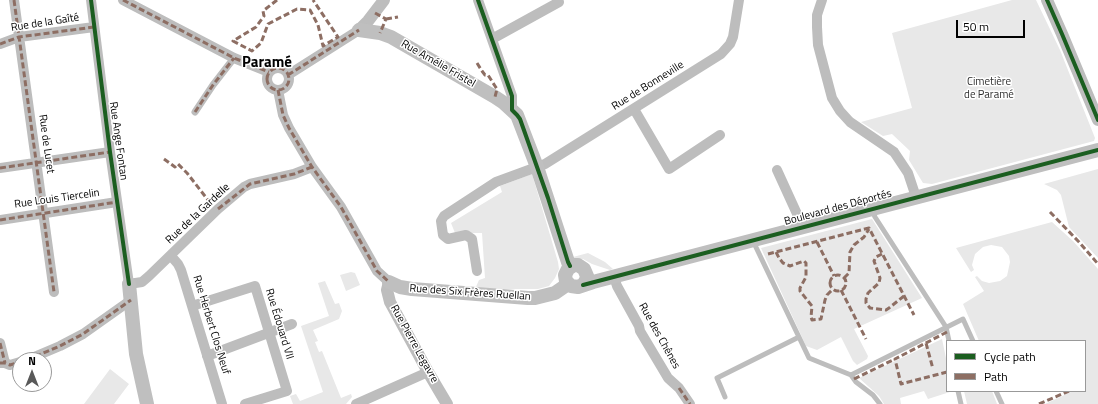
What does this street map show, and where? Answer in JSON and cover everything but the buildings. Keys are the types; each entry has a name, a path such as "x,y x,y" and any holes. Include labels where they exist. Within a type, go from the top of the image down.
{"main road":[{"name":"Rue Amélie Fristel","path":"359,30 380,33 391,37 495,97 518,115 537,167 568,262 577,267"},
{"name":"Boulevard des Déportés","path":"583,285 1098,150"},
{"path":"577,267 587,276 583,285 574,287 568,284 565,275 566,271 577,267 614,277"},
{"name":"Rue des Six Frères Ruellan","path":"389,282 400,287 412,289 528,298 535,298 555,293 568,284"},
{"path":"129,284 136,354 147,404"}],"street":[{"name":"Rue de Lucet","path":"14,0 54,292"},
{"name":"Rue Ange Fontan","path":"90,0 129,284"},
{"path":"123,0 234,58 269,72"},
{"path":"288,75 359,30 368,22 384,0"},
{"path":"492,39 559,2 557,0"},
{"name":"Rue de Bonneville","path":"476,271 472,239 466,235 448,238 443,235 441,221 444,216 496,182 545,164 709,62 726,49 733,37 739,0"},
{"path":"822,0 817,21 818,45 832,98 840,111 850,122 894,152 908,173 916,197"},
{"path":"1047,0 1098,120"},
{"path":"479,4 512,96 512,110"},
{"name":"Rue de la Gaîté","path":"0,44 19,37 94,27"},
{"path":"195,112 234,58"},
{"path":"279,68 283,69 288,75 288,85 285,88 278,90 269,86 267,79 269,72 272,70 279,68"},
{"name":"Rue des Six Frères Ruellan","path":"278,90 283,115 312,167 341,206 377,271 389,282"},
{"path":"634,109 669,169 720,135"},
{"path":"0,168 110,152"},
{"name":"Rue de la Gardelle","path":"129,284 142,282 146,279 218,209 250,184 294,174 312,167"},
{"path":"777,170 803,227"},
{"name":"Rue Louis Tiercelin","path":"0,220 117,202"},
{"name":"Rue Herbert Clos Neuf","path":"171,256 181,270 222,404"},
{"name":"Rue des Chênes","path":"614,277 617,286 640,326 640,331 668,378 679,388 690,404"},
{"name":"Rue Pierre Legavre","path":"389,282 387,290 390,302 428,372 448,404"},
{"name":"Rue Édouard VII","path":"192,306 255,286 287,391 245,404"},
{"path":"46,352 83,334 131,300"},
{"path":"207,356 292,324"},
{"path":"0,343 2,363 12,364"},
{"path":"356,404 428,372"}],"lane":[{"path":"872,209 875,217 946,327 948,340"},
{"path":"752,240 809,358 852,375 856,382 873,395 880,404"},
{"path":"852,375 963,319 973,340"},
{"path":"725,397 717,378 799,337"},
{"path":"958,392 961,404"},
{"path":"996,392 1002,404"}],"green space":[{"name":"Cimetière de Paramé","path":"1012,0 1036,0 1060,50 1095,138 1094,141 932,184 923,183 909,160 910,151 892,134 883,136 861,122 912,108 892,33"},
{"path":"1098,169 1098,258 1069,227 1061,195 1057,190 1044,184"},
{"path":"532,174 558,262 559,269 555,278 549,286 538,289 475,289 479,280 485,278 482,233 455,233 451,223 502,192 500,186"},
{"path":"872,219 922,298 854,329 868,356 867,359 857,365 853,361 841,337 817,350 806,346 761,248"},
{"path":"1052,222 1073,241 1098,269 1098,404 1045,404 1071,392 1086,392 1086,340 979,340 963,304 984,291 975,277 977,276 982,281 989,283 1000,281 1007,276 1010,262 1009,256 1002,247 991,245 983,247 975,254 972,265 974,270 971,272 956,248"},
{"path":"588,253 605,262 613,269 610,270 592,264 583,259 573,260 573,257"},
{"path":"351,272 355,273 360,285 346,291 340,275"},
{"path":"325,281 335,304 339,303 342,311 339,319 313,330 318,341 315,342 319,352 322,351 341,398 351,394 352,397 346,404 293,404 290,396 296,394 300,401 323,392 301,326 329,316 318,283"},
{"path":"942,339 946,358 946,392 950,392 928,399 924,391 900,398 901,404 884,404 879,396 859,378"},
{"path":"110,369 129,384 114,404 84,404"},
{"path":"964,392 992,392 997,404 967,404"}],"marked path":[{"path":"14,0 54,292"},
{"path":"123,0 234,58 269,72"},
{"path":"277,0 263,11 264,16 256,27 233,41 252,51 261,43 268,24 297,9 310,10 318,25 323,46 338,37 313,0"},
{"path":"375,13 386,19 380,33"},
{"path":"386,19 398,17"},
{"path":"0,44 19,37 94,27"},
{"path":"288,75 359,30"},
{"path":"195,112 213,85 234,58"},
{"path":"477,63 485,75 488,75 497,89 495,97"},
{"path":"278,68 286,71 289,79 286,87 278,90 270,87 267,79 270,71 278,68"},
{"path":"278,90 283,115 289,128 312,167 341,207 377,271 389,282"},
{"path":"0,168 110,152"},
{"path":"164,159 175,167 178,164 208,200"},
{"path":"218,209 250,184 294,174 312,167"},
{"path":"0,220 117,202"},
{"path":"1050,212 1098,264"},
{"path":"768,254 869,228 914,315"},
{"path":"844,278 849,273 850,252 854,245 864,237 869,229"},
{"path":"817,242 834,276"},
{"path":"776,252 783,263 790,266 804,261 806,263 806,277 800,291 812,306 812,320 821,319 825,300 827,295 833,289"},
{"path":"882,254 876,257 874,261 880,278 879,283 868,293 866,303 870,308 886,310 904,296"},
{"path":"838,275 844,277 846,283 844,289 838,291 832,289 830,283 832,277 838,275"},
{"path":"841,290 866,339"},
{"path":"46,352 83,334 131,300"},
{"path":"946,372 901,384 895,359 947,332"},
{"path":"0,343 5,363"},
{"path":"926,343 933,369"},
{"path":"854,379 895,359"},
{"path":"0,363 12,364"},
{"path":"679,388 690,404"},
{"path":"1039,404 1067,392"}],"cycle path":[{"path":"91,0 110,152 129,284"},
{"path":"478,0 512,96 512,110 520,119 570,266"},
{"path":"1047,0 1098,120"},
{"path":"583,285 1098,150"}],"district":[{"name":"Paramé","path":"267,63"}]}
